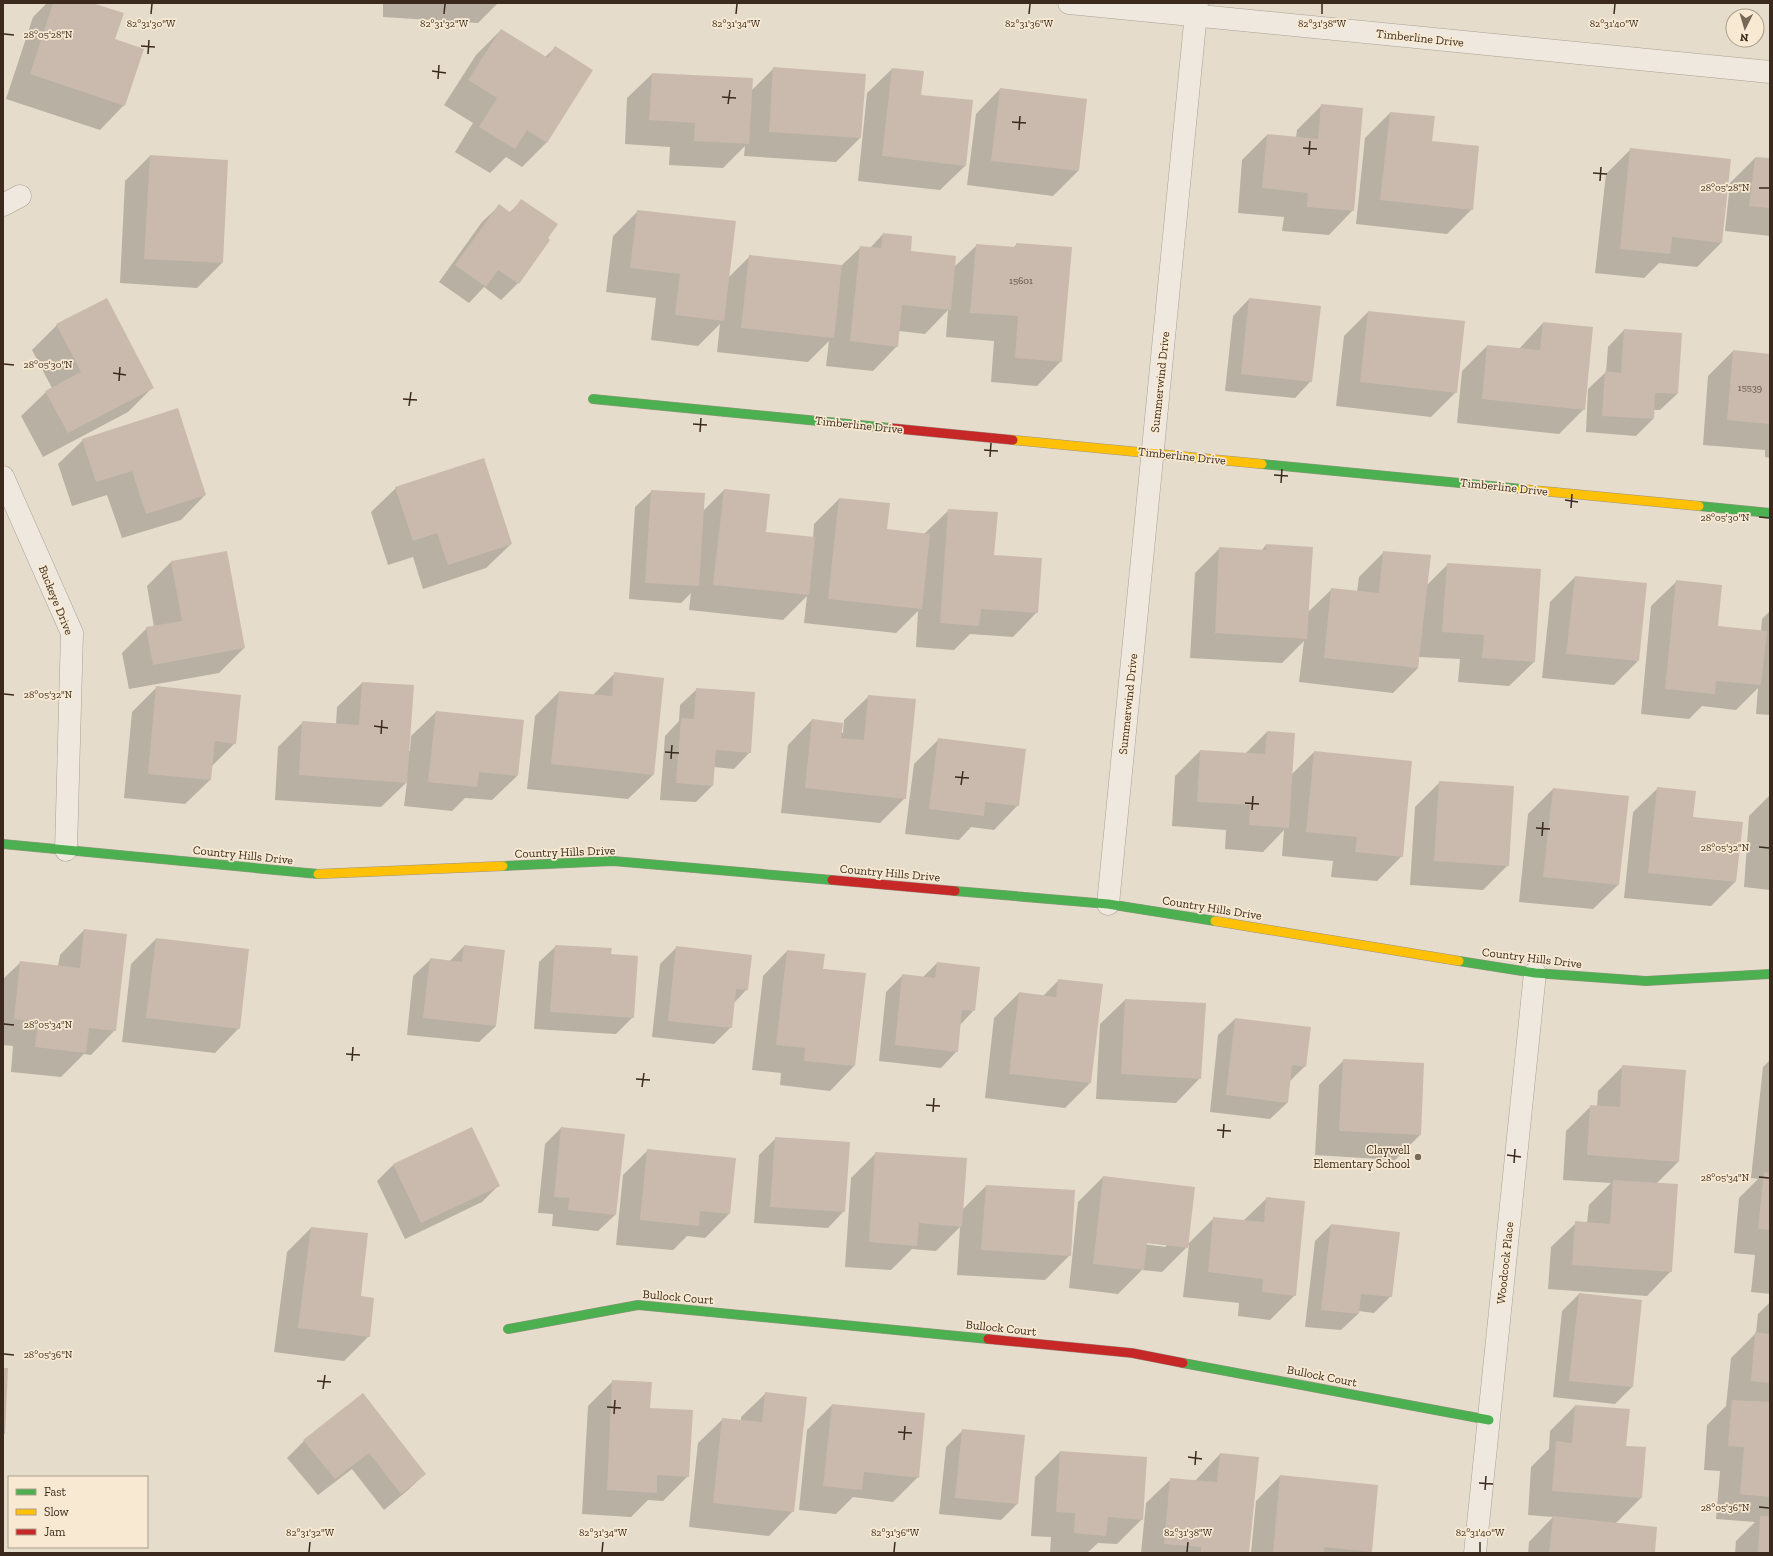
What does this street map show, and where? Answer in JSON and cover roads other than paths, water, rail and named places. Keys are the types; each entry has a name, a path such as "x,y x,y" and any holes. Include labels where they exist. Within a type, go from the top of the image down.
{"street":[{"name":"Timberline Drive","path":"1069,3 1196,9 1770,72"},
{"name":"Summerwind Drive","path":"1108,904 1196,9"},
{"name":"Timberline Drive","path":"594,399 1770,513"},
{"name":"Buckeye Drive","path":"3,477 72,633 66,850"},
{"name":"Country Hills Drive","path":"3,844 324,875 613,861 1108,904 1535,973 1646,981 1770,974"},
{"name":"Woodcock Place","path":"1475,1553 1535,973"},
{"name":"Bullock Court","path":"508,1329 638,1305 646,1305 1132,1353 1489,1420"}],"place":[{"name":"Claywell Elementary School","path":"1418,1157"}]}
